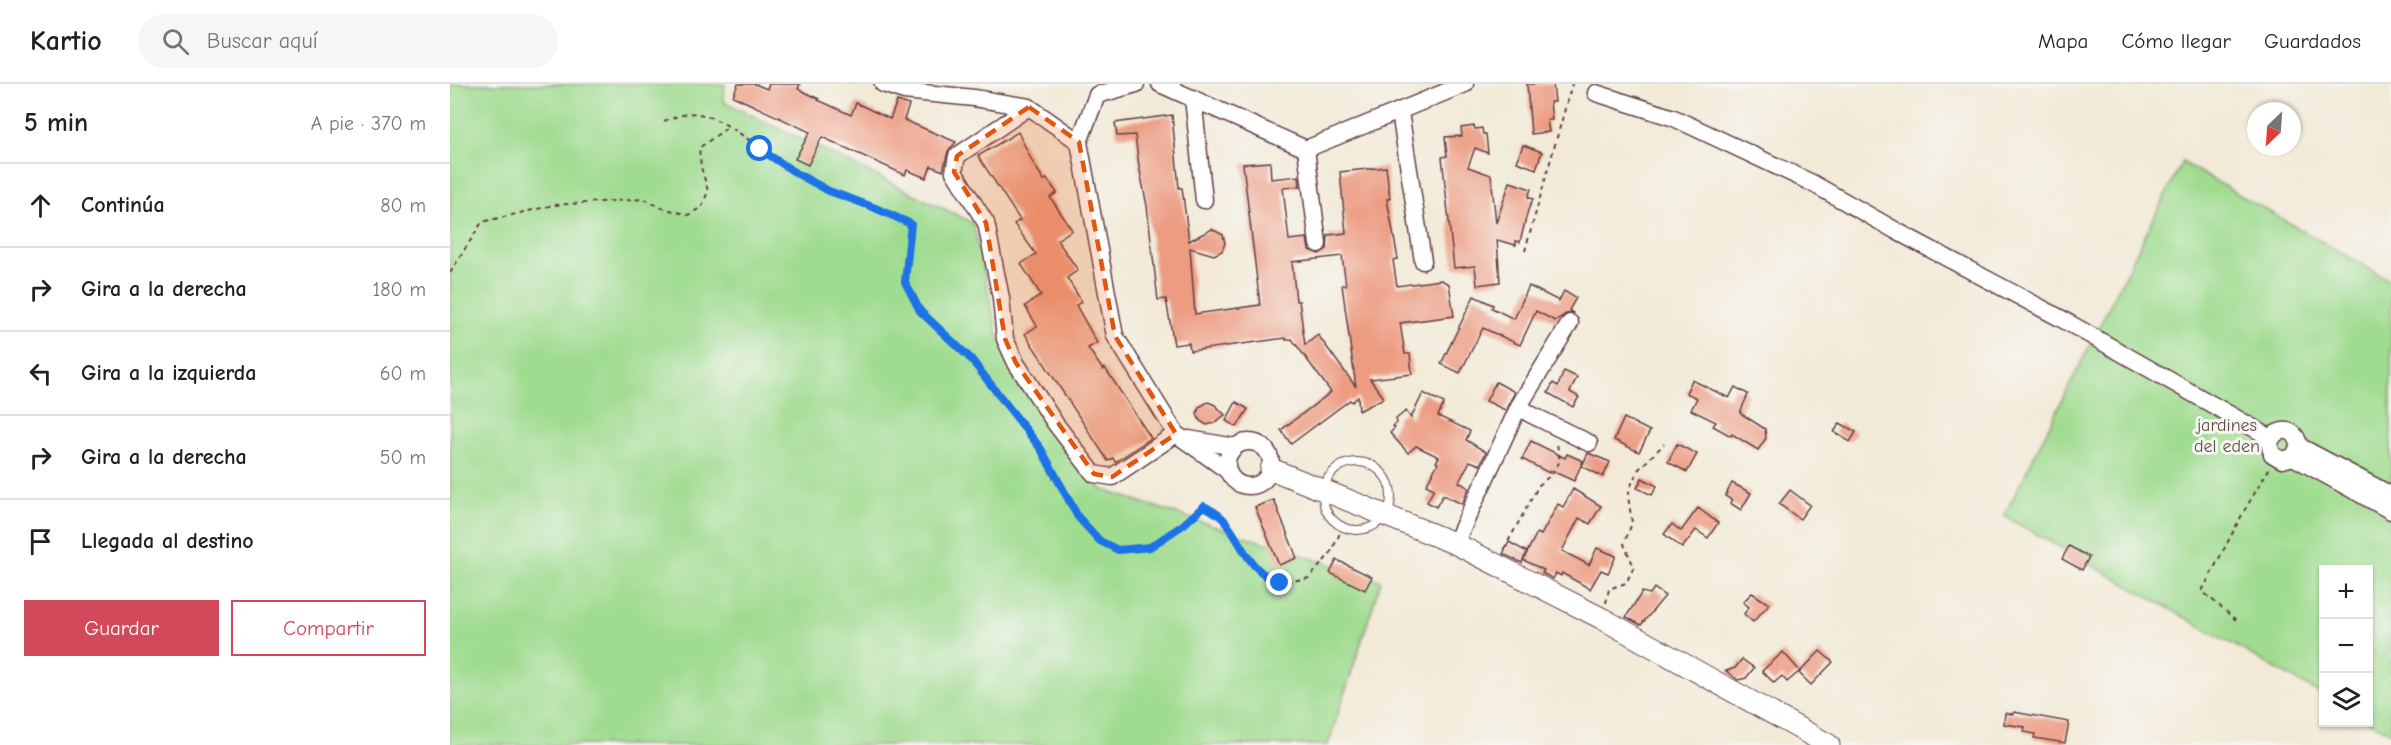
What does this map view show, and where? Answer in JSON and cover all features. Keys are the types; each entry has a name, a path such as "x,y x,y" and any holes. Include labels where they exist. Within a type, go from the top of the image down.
{"street":[{"path":"883,84 904,91 975,98 1029,107 1078,142"},
{"path":"1029,107 957,156 954,171 986,223 1001,298 1005,339 1016,363 1055,423 1094,474 1112,477 1180,436 1235,447 1248,442 1261,446 1269,456 1271,469 1264,480 1253,486 1235,481 1228,471 1180,436 1115,336 1078,142 1097,95 1136,84"},
{"path":"1160,84 1306,149 1465,84"},
{"path":"1596,93 1674,118 1812,183 2271,438"},
{"path":"1192,98 1204,200"},
{"path":"1400,112 1423,261"},
{"path":"1306,149 1318,244"},
{"path":"1455,544 1519,406 1570,323"},
{"path":"1519,406 1550,425 1589,443"},
{"path":"2289,454 2298,440 2291,432 2280,431 2271,438 2270,449 2289,454 2391,495"},
{"path":"1228,471 1228,458 1235,447"},
{"path":"2289,454 2391,511"},
{"path":"1271,469 1384,514 1496,564 1603,619 1829,745"}],"lane":[{"path":"1353,462 1365,463 1384,476 1391,498 1388,509 1374,526 1364,530 1343,527 1328,514 1323,504 1325,490 1326,482 1332,472 1341,465 1353,462"}],"path":[{"path":"1525,251 1572,84"},
{"path":"664,121 698,113 728,127 796,173 829,191 911,224 905,282 920,311 971,359 1041,449 1078,517 1100,541 1118,550 1150,547 1183,525 1204,506 1222,518 1245,554 1266,578 1280,583 1309,578 1330,554 1343,527"},
{"path":"450,273 482,222 554,205 645,199 659,207 688,216 702,207 708,191 701,167 699,148 728,127"},
{"path":"1496,564 1539,485 1552,474 1560,461 1550,425"},
{"path":"1603,619 1609,589 1626,583 1634,567 1624,544 1632,523 1628,496 1632,483 1638,470 1664,444"},
{"path":"2236,620 2202,591 2244,511 2289,454"}],"highlighted area":[{"path":"1029,107 1079,142 1115,336 1176,434 1112,477 1094,474 1016,363 1005,339 986,223 954,172 957,156"}],"green space":[{"path":"450,84 725,84 723,101 973,223 999,340 1101,489 1381,581 1328,745 450,745"},
{"name":"jardines del eden","path":"2182,162 2391,281 2391,733 2373,723 2373,565 2319,565 2319,693 2004,516"}],"building":[{"path":"738,84 755,84 767,89 769,84 800,84 798,89 851,115 856,103 890,119 897,101 909,105 904,120 956,142 948,151 943,171 931,166 926,178 907,170 905,175 822,137 808,165 795,159 810,132 733,96"},
{"path":"1527,84 1553,84 1555,102 1550,102 1552,120 1547,120 1549,132 1531,134"},
{"path":"1172,115 1179,188 1182,188 1189,241 1212,229 1223,235 1225,243 1222,251 1214,255 1190,248 1195,314 1260,305 1243,164 1270,162 1271,179 1299,176 1300,186 1283,188 1289,240 1307,238 1309,250 1319,254 1327,249 1328,235 1346,233 1340,172 1386,167 1390,198 1387,199 1398,259 1393,260 1397,286 1441,280 1449,284 1454,316 1400,323 1405,354 1410,354 1412,374 1370,379 1384,398 1359,411 1358,397 1352,402 1350,400 1291,444 1281,430 1331,392 1292,339 1190,351 1189,343 1174,345 1166,299 1158,300 1147,206 1135,135 1117,136 1115,123","holes":["1342,256 1346,285 1342,285 1356,387 1318,335 1305,345 1299,301 1296,301 1292,262"]},
{"path":"1474,126 1475,129 1482,128 1483,134 1486,134 1488,153 1475,148 1468,167 1491,175 1496,223 1510,182 1531,189 1528,197 1533,199 1520,242 1516,241 1516,245 1497,240 1500,282 1477,285 1475,266 1454,268 1442,157 1447,156 1445,137 1462,136 1461,128"},
{"path":"1018,132 1033,163 1044,180 1047,179 1057,193 1050,197 1072,230 1057,240 1078,270 1067,278 1082,302 1076,305 1097,343 1088,348 1103,370 1105,368 1151,438 1115,462 1113,458 1108,461 1025,334 1037,326 1025,306 1041,295 1021,264 1036,254 1014,224 1020,220 978,156"},
{"path":"1523,145 1542,152 1536,169 1517,162"},
{"path":"1529,286 1559,301 1564,291 1576,298 1569,310 1573,313 1566,314 1555,321 1536,311 1520,345 1483,328 1460,373 1441,364 1474,296 1514,319"},
{"path":"1564,371 1577,377 1570,392 1579,397 1573,407 1548,393 1553,383 1558,386"},
{"path":"1692,380 1729,398 1735,387 1748,394 1740,413 1765,429 1766,438 1758,450 1732,434 1731,436 1713,426 1716,422 1691,410 1697,398 1686,393"},
{"path":"1496,382 1515,392 1505,410 1486,401"},
{"path":"1423,393 1444,403 1438,416 1470,431 1466,440 1486,452 1480,465 1470,461 1459,482 1469,488 1462,504 1443,495 1436,507 1427,502 1434,489 1426,485 1439,457 1416,446 1408,453 1390,433 1395,428 1393,426 1397,423 1396,419 1406,411 1411,418"},
{"path":"1208,402 1215,405 1225,415 1207,425 1200,421 1197,414 1199,407"},
{"path":"1236,402 1248,409 1237,427 1226,421"},
{"path":"1624,418 1650,431 1639,452 1614,440"},
{"path":"1840,423 1856,432 1850,442 1834,432"},
{"path":"1531,441 1565,458 1567,454 1583,461 1574,481 1550,470 1549,473 1522,459"},
{"path":"1677,444 1697,454 1687,472 1668,462"},
{"path":"1588,453 1610,462 1603,477 1582,466"},
{"path":"1642,478 1657,486 1652,495 1637,488"},
{"path":"1732,483 1751,493 1741,510 1730,503 1732,500 1725,496"},
{"path":"1573,489 1601,506 1590,524 1579,518 1562,551 1589,565 1597,548 1616,556 1608,573 1601,570 1590,589 1562,573 1561,576 1556,573 1553,579 1542,573 1544,570 1523,560 1537,533 1541,535 1558,504 1563,507"},
{"path":"1790,490 1810,505 1800,519 1779,504"},
{"path":"1274,500 1297,558 1279,565 1255,507"},
{"path":"1698,508 1718,523 1708,538 1696,530 1682,548 1664,534 1672,524 1681,531"},
{"path":"1509,542 1527,552 1522,563 1503,554"},
{"path":"2069,546 2089,557 2082,570 2062,559"},
{"path":"1337,560 1372,577 1365,590 1330,573"},
{"path":"1654,588 1665,596 1641,625 1626,617 1642,592 1650,594"},
{"path":"1752,593 1769,604 1753,622 1744,614 1749,607 1743,602"},
{"path":"1820,651 1833,662 1811,685 1799,673"},
{"path":"1783,652 1800,671 1787,682 1782,676 1774,683 1762,671"},
{"path":"1742,659 1754,668 1746,678 1738,680 1726,671 1735,668"},
{"path":"2014,712 2069,722 2065,743 2034,738 2035,734 2024,732 2025,727 2004,724 2005,713 2013,714"}],"route":[{"path":"760,149 829,191 911,224 905,282 920,311 971,359 1041,449 1078,517 1100,541 1118,550 1150,547 1183,525 1204,506 1222,518 1245,554 1266,578 1280,583"}]}
